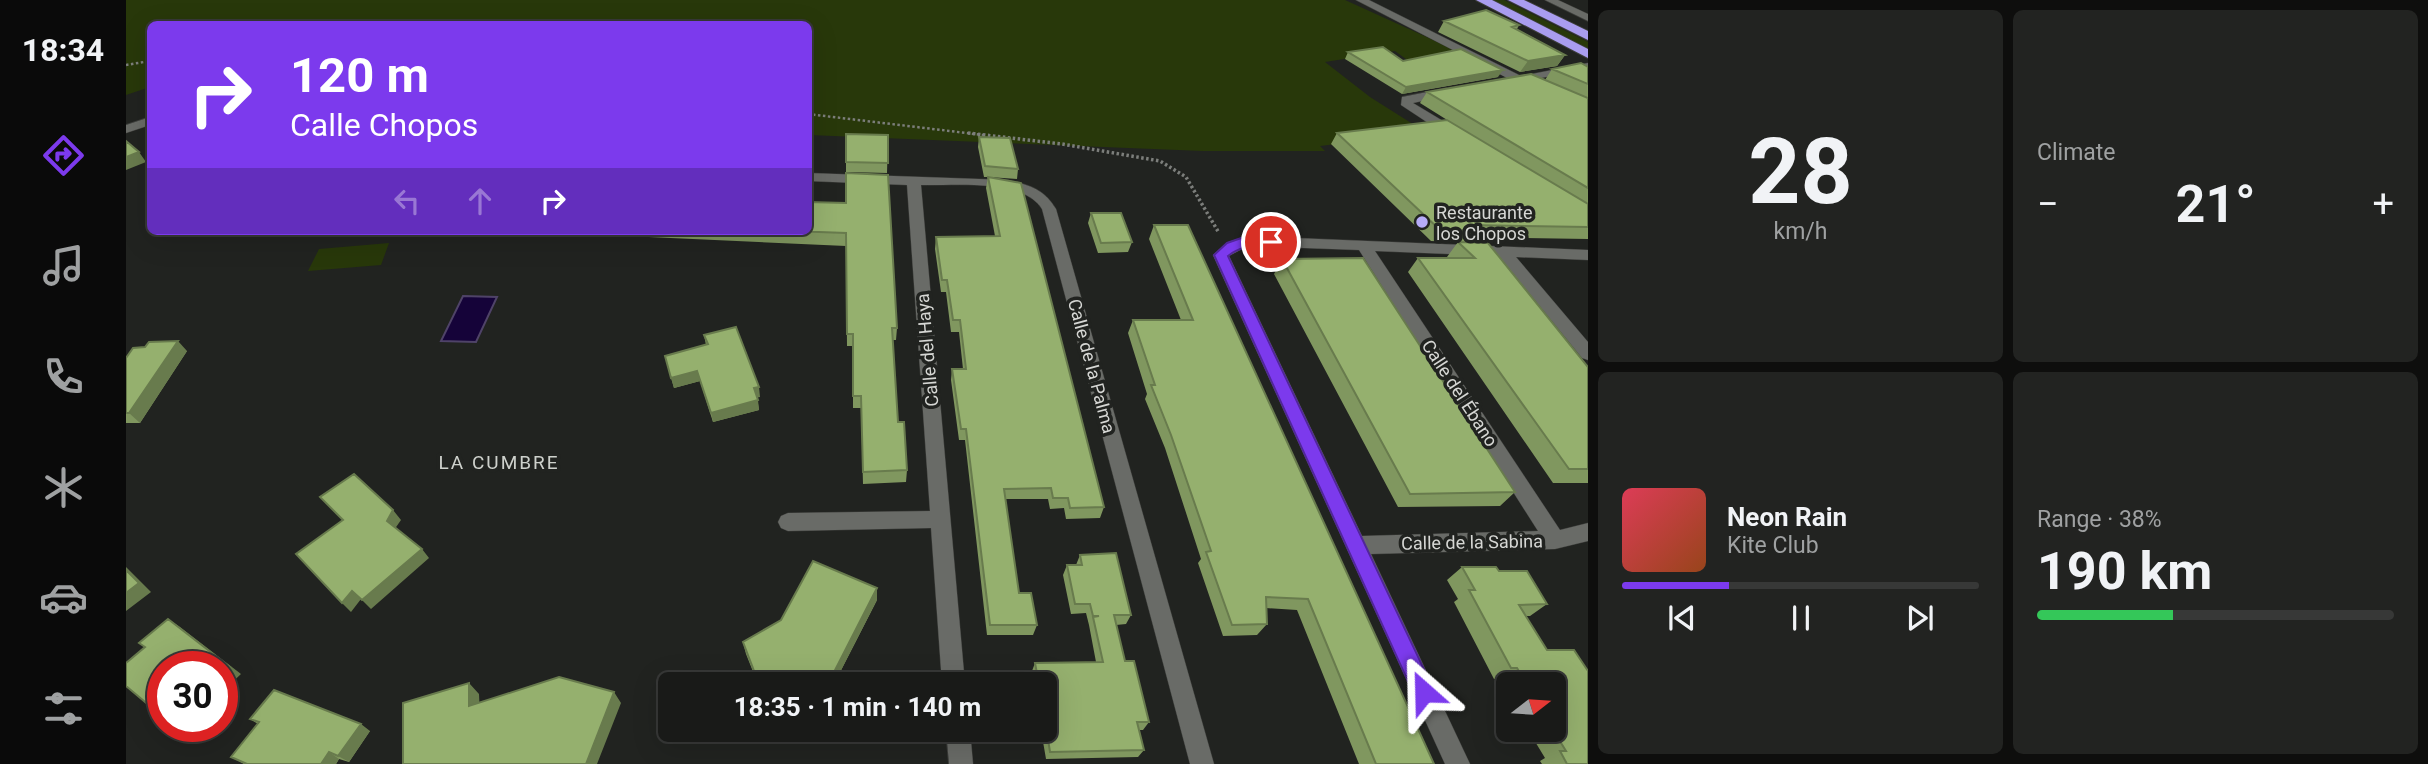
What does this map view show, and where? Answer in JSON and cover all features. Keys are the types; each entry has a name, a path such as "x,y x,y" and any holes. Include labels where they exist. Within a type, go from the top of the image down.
{"highway":[{"path":"1482,0 1588,54"},
{"path":"1514,0 1588,36"}],"street":[{"path":"1361,0 1523,80 1551,90"},
{"path":"1550,0 1588,18"},
{"path":"1494,84 1588,66"},
{"path":"1457,91 1406,100 1407,105 1463,139"},
{"path":"126,129 147,122"},
{"name":"Calle de la Palma","path":"812,177 1008,184 1027,188 1042,196 1049,209 1202,764"},
{"name":"Calle del Haya","path":"914,181 953,672"},
{"path":"1458,764 1221,255 1231,246 1247,241 1588,255"},
{"name":"Calle del Ébano","path":"1364,246 1555,540"},
{"path":"1504,252 1588,354"},
{"path":"788,522 941,519"},
{"name":"Calle de la Sabina","path":"1356,545 1555,540 1588,532"},
{"path":"959,742 961,764"}],"path":[{"path":"126,65 147,62"},
{"path":"812,114 1049,142 1160,161 1186,177 1218,231 1231,246"}],"green space":[{"path":"126,0 1345,0 1464,54 1414,65 1395,51 1325,62 1370,97 1427,133 1320,146 1325,151 1203,151 812,135 812,21 147,21 147,88 126,95"},
{"path":"1491,0 1504,0 1588,42 1588,49"},
{"path":"389,243 381,265 308,271 319,249"}],"shaded area":[{"path":"463,296 497,297 476,342 441,341"}],"building":[{"path":"1486,10 1519,25 1512,27 1565,55 1528,61 1444,21"},
{"path":"1383,47 1403,61 1461,49 1503,70 1406,87 1348,52"},
{"path":"1581,63 1588,67 1588,84 1552,69"},
{"path":"1531,74 1588,98 1588,188 1427,92"},
{"path":"1447,120 1588,204 1588,227 1470,225 1474,231 1439,229 1337,133"},
{"path":"846,134 888,135 888,163 846,162"},
{"path":"979,137 1010,138 1018,169 985,166"},
{"path":"126,141 139,152 126,157"},
{"path":"846,173 888,175 897,328 892,328 898,422 904,422 907,470 863,472 861,396 853,396 853,334 847,334 846,233 812,232 812,202 846,203"},
{"path":"988,177 1021,183 1104,507 1070,508 1068,498 1053,498 1051,488 1004,489 1019,593 1031,593 1037,625 990,625 966,429 961,429 952,369 966,369 960,320 953,320 947,280 942,280 936,237 1000,236"},
{"path":"1091,213 1121,213 1132,242 1101,243"},
{"path":"1154,225 1188,225 1434,764 1376,764 1308,599 1266,597 1267,624 1232,625 1206,552 1211,551 1151,385 1155,385 1133,320 1193,320"},
{"path":"1458,242 1488,243 1588,367 1588,469 1569,469 1418,258 1475,258"},
{"path":"1363,258 1515,492 1410,494 1282,259"},
{"path":"736,327 759,387 754,388 758,400 711,413 697,371 671,378 665,356 708,344 704,335"},
{"path":"178,341 129,413 126,413 126,358 133,348 145,347 149,342"},
{"path":"354,474 393,510 387,521 422,549 362,600 352,591 342,603 296,554 343,520 320,497"},
{"path":"1116,553 1131,615 1114,615 1125,661 1134,661 1149,722 1137,722 1144,750 1050,752 1048,742 1057,742 1057,672 1037,672 1035,663 1103,662 1093,617 1099,616 1093,616 1090,604 1075,604 1067,565 1082,565 1080,555"},
{"path":"813,561 877,588 834,672 754,672 743,642 781,620"},
{"path":"1462,567 1527,571 1547,604 1519,605 1547,650 1574,650 1588,671 1588,764 1567,764 1560,751 1566,751 1560,742 1566,742 1566,672 1520,672 1517,668 1511,668 1469,590 1475,590"},
{"path":"126,570 139,583 126,593"},
{"path":"168,619 209,651 147,651 147,704 126,686 126,663 145,647 139,643"},
{"path":"559,677 614,692 586,764 403,764 403,703 469,683 469,706"},
{"path":"274,690 361,724 338,756 329,752 321,764 247,764 231,757 259,722 250,719"}],"place":[{"name":"Restaurante los Chopos","path":"1422,222"}],"district":[{"name":"LA CUMBRE","path":"499,462"}],"route":[{"path":"1271,242 1247,241 1231,246 1221,255 1424,692"}]}
